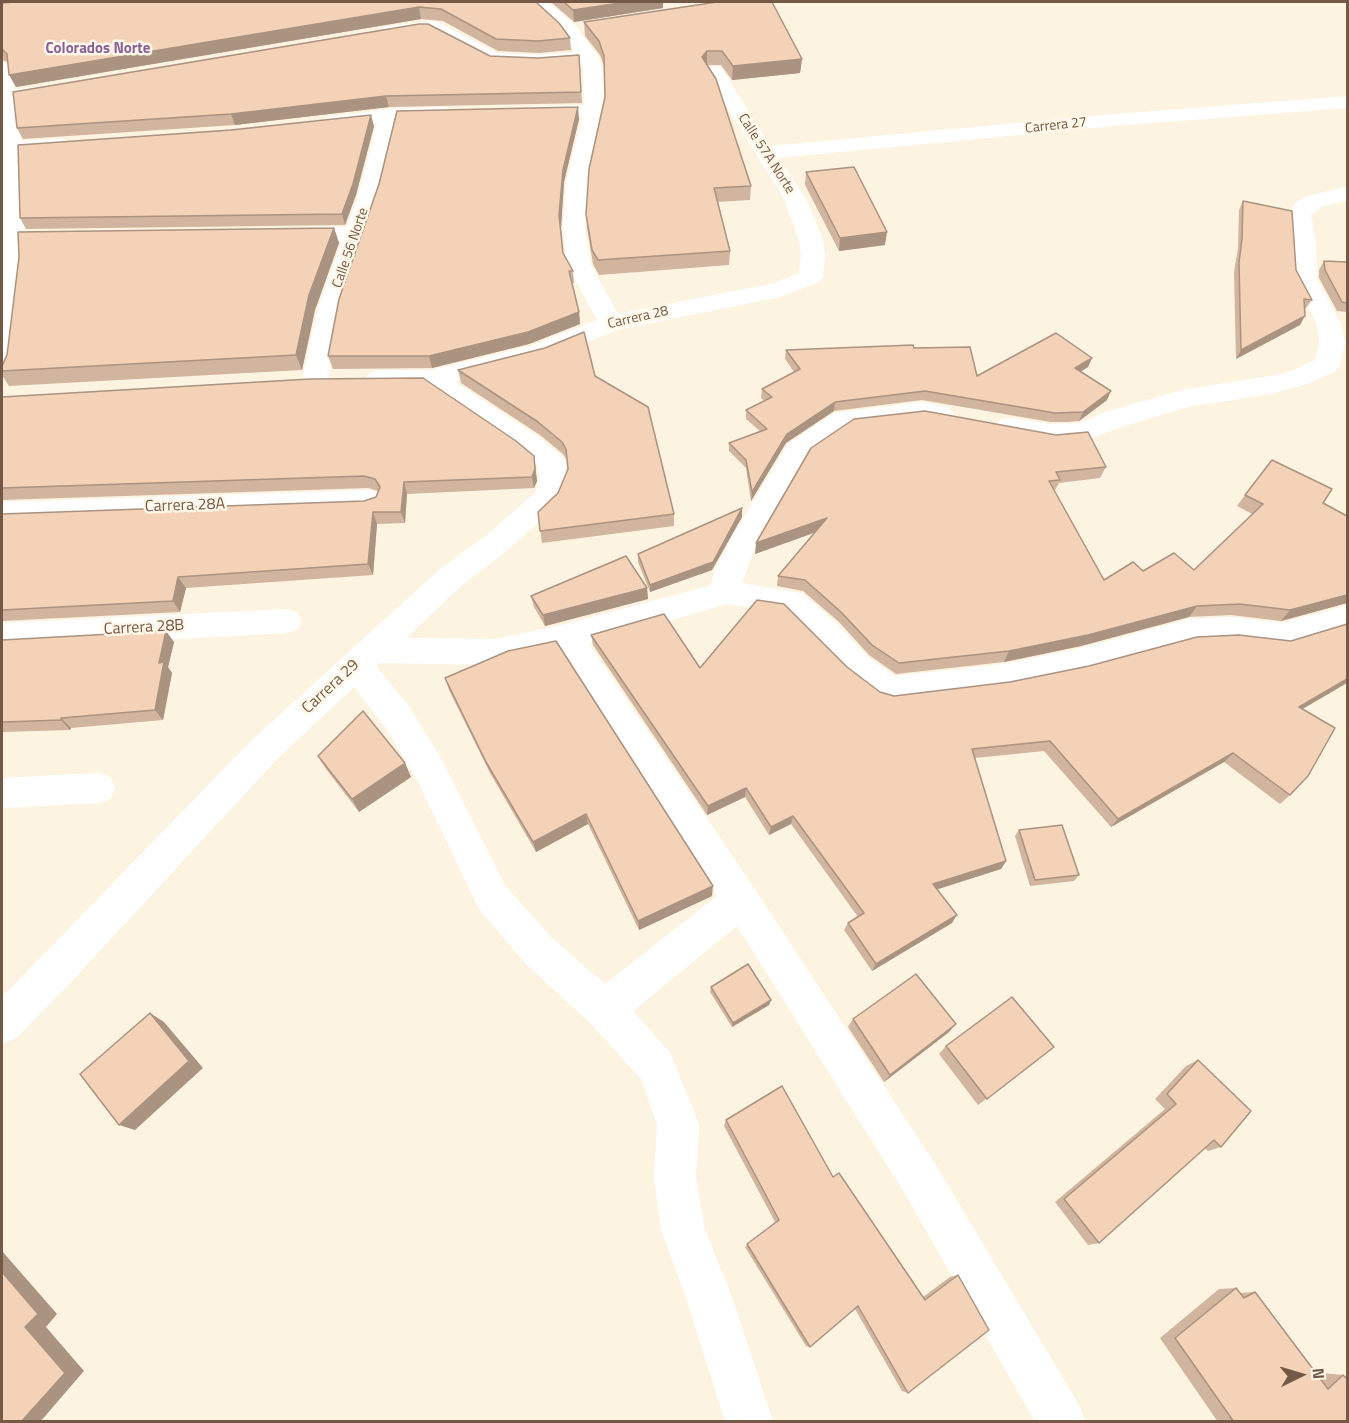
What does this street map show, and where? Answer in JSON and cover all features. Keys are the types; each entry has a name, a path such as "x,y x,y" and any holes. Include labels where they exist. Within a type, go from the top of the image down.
{"street":[{"path":"538,2 574,23 593,70 594,111 577,183 574,228 579,265 611,323"},
{"path":"370,35 435,27 494,59 538,61 588,56"},
{"path":"2,68 6,97 6,148 14,272 2,370"},
{"name":"Calle 57A Norte","path":"714,71 794,197 810,237 813,254 811,277"},
{"path":"6,97 76,87"},
{"name":"Carrera 27","path":"764,153 1114,120 1347,102"},
{"path":"513,112 594,111"},
{"path":"312,125 389,116 457,113"},
{"name":"Calle 56 Norte","path":"324,380 329,311 377,169 389,116"},
{"path":"6,148 78,144"},
{"path":"724,592 730,569 739,550 798,451 844,420 922,411 1051,434 1083,432 1115,419 1186,398 1215,392 1239,392 1301,377 1327,365 1332,342 1329,324 1305,279 1304,242 1300,215 1303,208 1313,202 1347,193"},
{"path":"265,236 354,234"},
{"path":"13,238 36,238"},
{"name":"Carrera 28","path":"324,380 432,379 537,353 611,323 780,289 811,277"},
{"name":"Carrera 29","path":"2,1024 265,749 451,577 493,546 548,498 554,481 552,463 529,444 432,379"},
{"name":"Carrera 28A","path":"2,513 368,500"},
{"path":"748,1422 709,1297 683,1230 675,1178 678,1124 657,1066 604,1009 538,950 492,897 430,771 363,657 495,652 567,637 724,592 791,602 826,633 857,666 890,690 982,680 1071,664 1189,632 1231,630 1281,636 1347,617"},
{"name":"Carrera 28B","path":"2,636 286,621"},
{"path":"567,637 741,900 922,1182 1062,1422"},
{"path":"2,793 98,788"},
{"path":"604,1009 741,900"}],"building":[{"path":"536,2 559,23 570,38 538,41 496,39 441,9 419,7 9,75 7,54 2,49 2,3"},
{"path":"564,2 627,2 573,10"},
{"path":"717,2 772,2 802,59 733,66 722,51 707,51 702,57 716,79 751,186 714,188 730,251 598,260 592,250 586,214 589,169 605,97 604,56 599,41 584,22"},
{"path":"428,24 490,56 538,58 579,55 581,92 386,96 231,114 17,128 13,92"},
{"path":"578,107 563,170 559,215 563,253 573,271 569,271 579,312 528,332 429,356 328,356 339,299 379,184 397,111"},
{"path":"371,115 353,184 342,214 20,218 18,145 231,130"},
{"path":"854,167 887,232 840,238 806,172"},
{"path":"1243,201 1292,211 1296,270 1312,300 1304,299 1305,316 1241,350 1239,263"},
{"path":"334,228 309,295 296,355 2,371 7,355 19,257 18,232"},
{"path":"1324,261 1347,262 1347,303 1342,302 1325,270"},
{"path":"584,332 595,376 648,407 674,514 540,531 538,512 558,493 568,469 566,449 562,442 538,422 458,370 545,348"},
{"path":"1056,333 1092,358 1075,368 1111,391 1083,412 1055,413 925,391 835,402 787,434 752,492 746,460 729,443 767,429 746,410 772,397 762,389 800,369 786,350 913,345 914,348 970,347 977,376"},
{"path":"423,378 516,441 534,456 535,469 532,477 404,482 401,512 373,512 368,564 178,577 173,601 2,610 2,514 364,501 376,497 380,487 375,479 364,476 2,488 2,397 310,379"},
{"path":"925,411 1056,435 1088,432 1106,467 1056,472 1060,480 1049,481 1104,580 1133,562 1143,571 1174,553 1194,570 1263,504 1245,495 1272,460 1332,489 1323,503 1347,516 1347,595 1290,610 1240,604 1197,606 1088,635 1009,651 899,663 872,645 841,612 805,580 778,576 827,518 756,543 811,448 854,419"},
{"path":"742,508 713,562 650,585 638,554"},
{"path":"626,556 647,588 543,615 531,596"},
{"path":"757,600 784,604 847,667 880,692 894,696 1010,682 1089,666 1197,637 1239,635 1291,641 1347,624 1347,679 1299,707 1335,728 1308,776 1290,795 1233,753 1118,819 1050,741 972,749 1006,861 933,884 957,915 876,964 848,923 864,913 793,816 771,827 746,788 708,806 591,635 664,614 700,668"},
{"path":"166,631 159,663 164,662 155,710 61,718 61,720 2,722 2,640"},
{"path":"556,641 713,886 638,921 586,814 533,842 486,762 445,678 508,651"},
{"path":"363,711 405,763 352,799 318,756"},
{"path":"1062,825 1079,875 1035,880 1019,830"},
{"path":"748,964 771,1000 733,1023 711,987"},
{"path":"916,974 956,1024 890,1075 853,1019"},
{"path":"1012,997 1054,1047 987,1099 946,1046"},
{"path":"150,1013 189,1061 119,1125 80,1074"},
{"path":"1198,1060 1251,1111 1221,1147 1214,1140 1099,1243 1064,1199 1176,1104 1167,1094"},
{"path":"782,1086 833,1177 839,1173 925,1300 958,1275 989,1330 908,1393 858,1306 810,1347 747,1244 779,1220 726,1120"},
{"path":"2,1272 38,1314 25,1327 65,1373 21,1422 2,1422"},
{"path":"1236,1288 1244,1298 1255,1292 1328,1389 1343,1375 1347,1379 1347,1422 1234,1422 1175,1338"}],"district":[{"name":"Colorados Norte","path":"98,49"}]}
